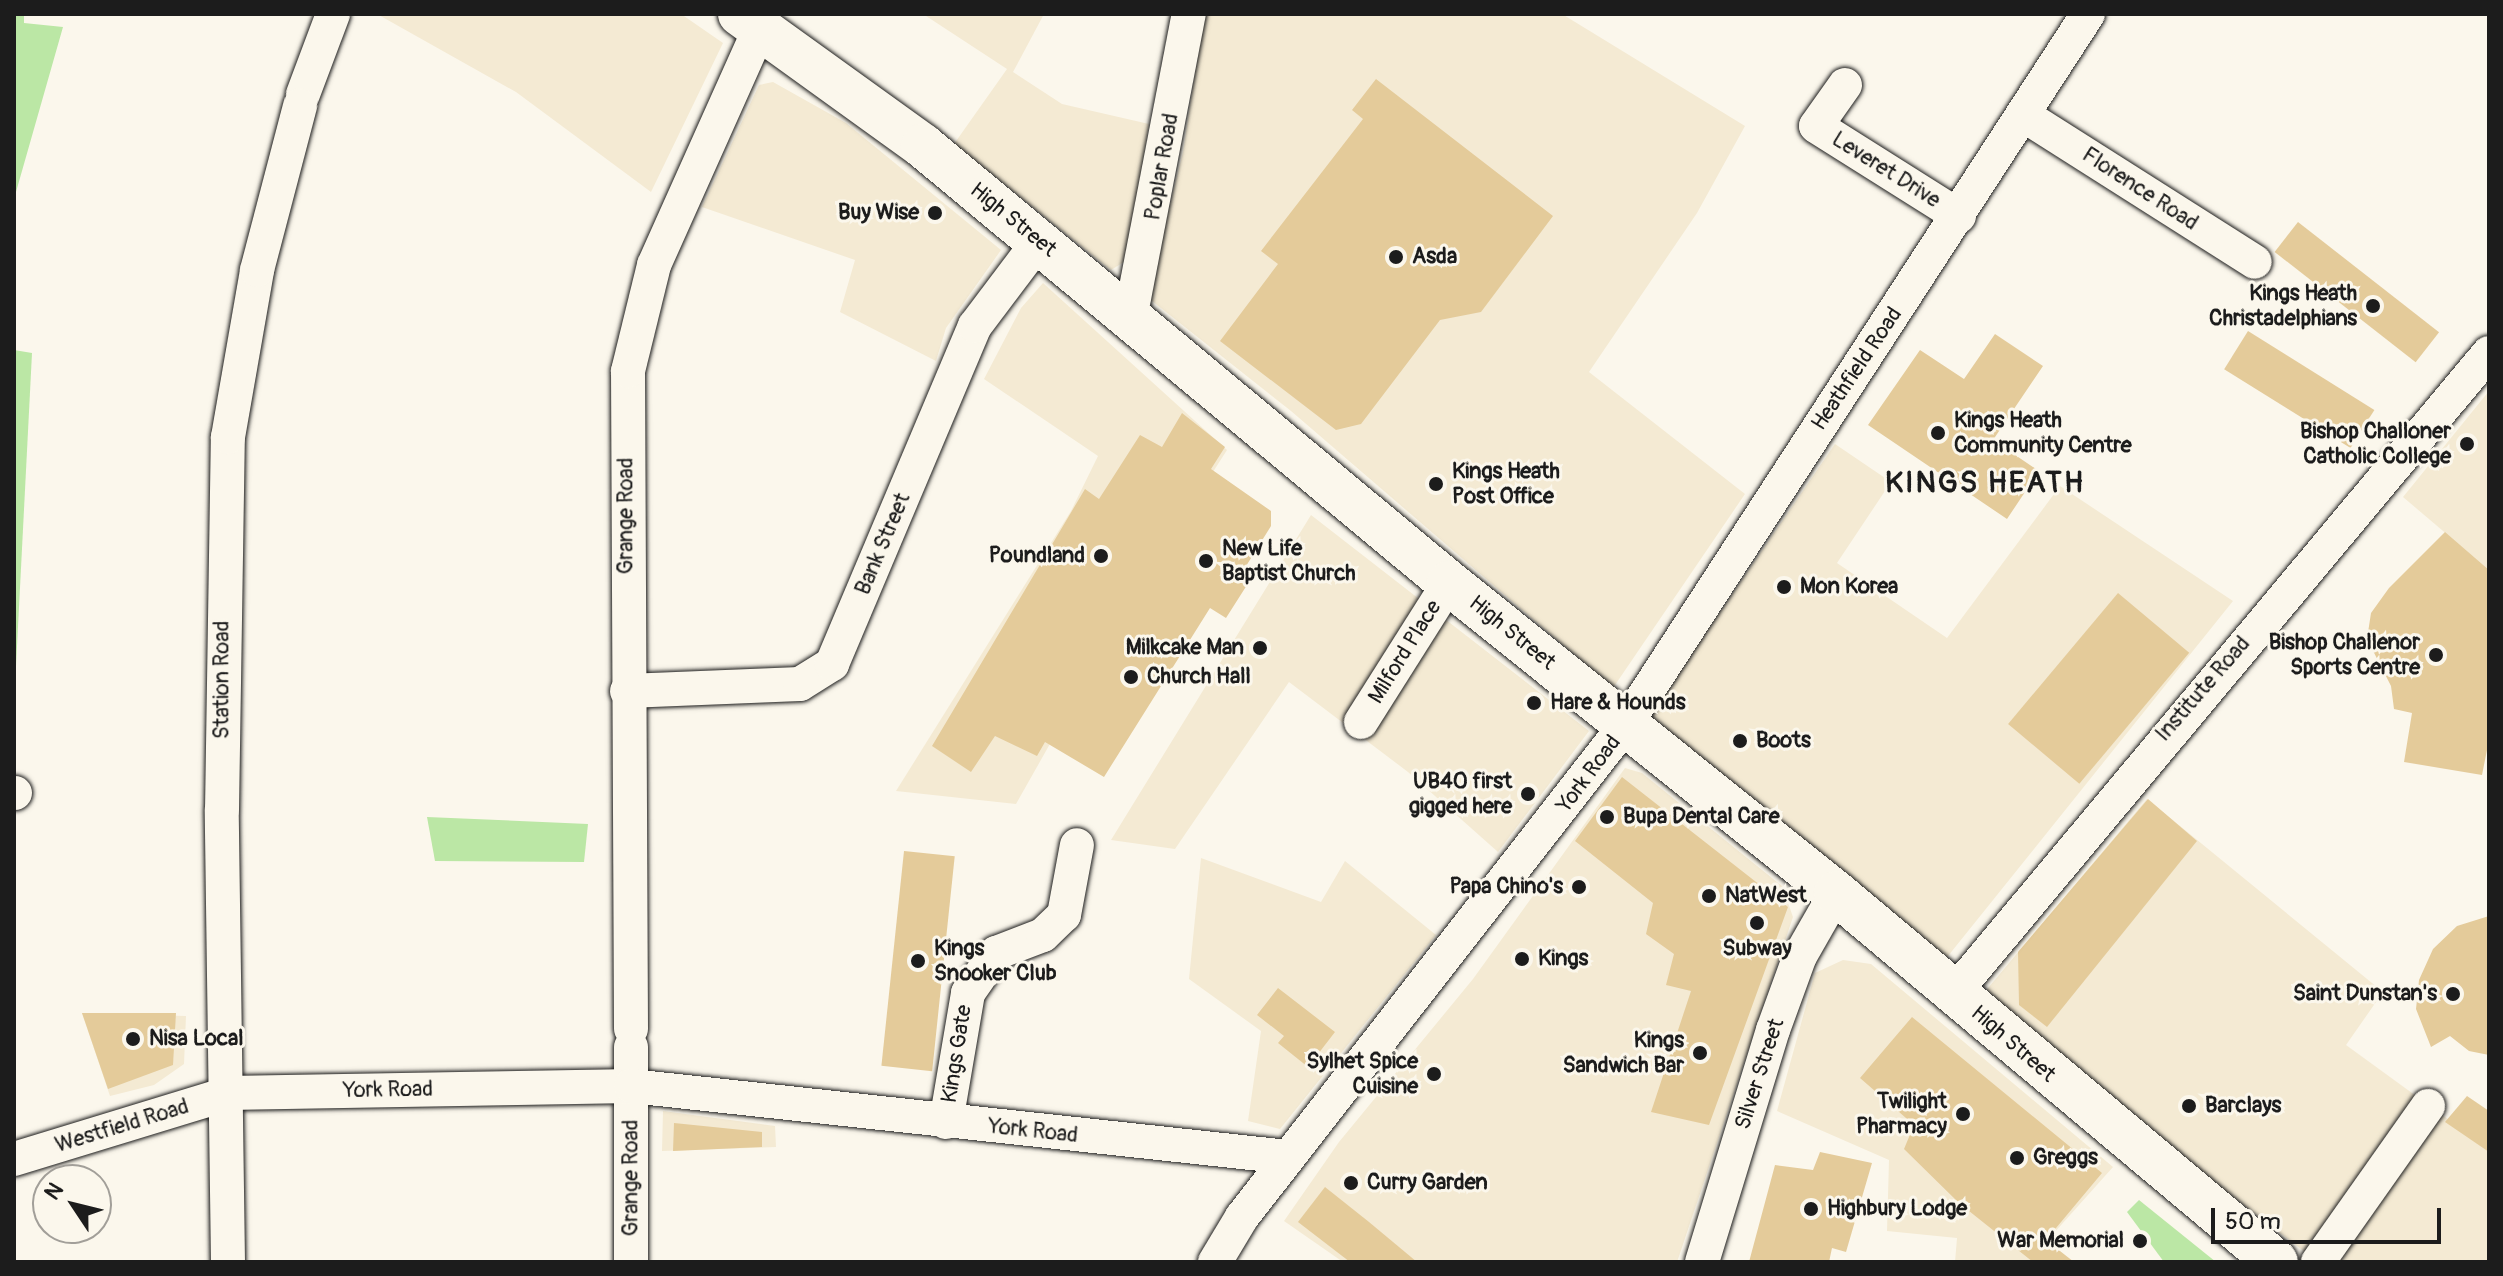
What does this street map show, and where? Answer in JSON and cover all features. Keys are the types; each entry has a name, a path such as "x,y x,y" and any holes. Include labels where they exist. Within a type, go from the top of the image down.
{"highway":[{"name":"High Street","path":"750,21 1039,241 1449,583 1836,893 2276,1262"}],"street":[{"name":"Station Road","path":"228,1262 230,1093 222,810 228,437 257,270 302,100 333,14"},
{"name":"Poplar Road","path":"1130,319 1189,14"},
{"name":"Heathfield Road","path":"1626,724 2025,116 2088,14"},
{"name":"Grange Road","path":"631,1262 628,371 654,265 750,21"},
{"name":"Leveret Drive","path":"1845,85 1816,126 1959,216"},
{"name":"Florence Road","path":"2025,116 2255,262"},
{"name":"Bank Street","path":"627,691 800,684 832,664 975,326 1039,241"},
{"name":"Institute Road","path":"1954,993 2489,353"},
{"name":"Milford Place","path":"1361,722 1449,583"},
{"name":"York Road","path":"230,1093 631,1086 1288,1157 1626,724"},
{"name":"Kings Gate","path":"946,1122 968,993 996,953 1043,935 1064,915 1077,845"},
{"name":"Silver Street","path":"1702,1262 1773,1030 1800,956 1836,893"},
{"name":"Westfield Road","path":"14,1159 230,1093"},
{"path":"2318,1262 2428,1106"},
{"path":"1215,1262 1288,1157"}],"shaded area":[{"path":"377,14 681,14 723,43 651,192 516,92"},
{"path":"923,14 1044,14 1013,72 1062,104 1149,124 1127,260 1111,270 954,144 1007,69"},
{"path":"1204,14 1562,14 1745,126 1697,213 1589,372 1745,494 1613,688 1291,411 1147,297 1183,152"},
{"path":"773,82 846,123 1001,250 946,328 936,361 840,312 855,260 702,207 759,85"},
{"path":"1043,283 1227,450 1133,597 1016,804 896,791 1071,511 1098,456 984,379 1021,308"},
{"name":"Bishop Challoner Catholic College","path":"2489,391 2489,570 2403,497"},
{"path":"1835,444 1891,482 1837,563 1947,638 2060,486 2233,601 1944,961 1648,717"},
{"path":"1311,515 1589,731 1498,852 1408,772 1289,682 1175,849 1111,840"},
{"path":"1625,768 1642,773 1782,886 1793,917 1677,1262 1343,1262 1284,1221 1339,1142 1473,979"},
{"path":"2147,799 2383,992 2346,1045 2489,1149 2489,1262 2318,1262 2108,1101 1983,994"},
{"path":"1201,858 1321,902 1345,861 1436,935 1280,1129 1248,1121 1261,1031 1189,979"},
{"path":"1843,960 1871,964 2113,1167 2028,1262 1955,1262 1957,1238 1887,1231 1889,1160 1777,1111 1815,973"},
{"name":"Nisa Local","path":"82,1013 186,1016 184,1064 154,1085 110,1096"},
{"path":"663,1111 775,1126 776,1147 662,1151"}],"green space":[{"path":"14,14 24,14 24,23 63,27 14,199"},
{"path":"14,350 32,353 16,666 14,666"},
{"path":"427,817 588,824 584,862 435,861"},
{"path":"2139,1200 2216,1262 2164,1262 2127,1212"}],"building":[{"name":"Asda","path":"1376,79 1553,216 1481,312 1440,320 1361,424 1336,430 1220,341 1278,264 1261,251 1363,119 1352,110"},
{"name":"Kings Heath Christadelphians","path":"2298,222 2439,332 2416,362 2275,252"},
{"path":"2248,331 2374,410 2351,448 2224,369"},
{"name":"Kings Heath Community Centre","path":"1995,334 2043,366 1993,440 2039,471 2007,519 1868,425 1920,350 1964,379"},
{"path":"1182,413 1225,447 1211,469 1271,511 1271,526 1238,579 1247,585 1226,618 1210,608 1104,777 1045,742 1037,756 995,736 971,772 932,746 1085,489 1099,499 1140,435 1162,447"},
{"name":"Bishop Challenor Sports Centre","path":"2445,532 2489,570 2489,740 2482,775 2404,762 2412,713 2394,709 2391,686 2367,639 2371,613 2389,588"},
{"path":"2118,593 2189,653 2079,784 2008,724"},
{"path":"1622,777 1788,907 1709,1125 1651,1112 1691,991 1666,985 1674,954 1646,934 1653,903 1575,841"},
{"path":"2148,799 2197,841 2047,1027 2019,1005 2018,952"},
{"name":"Kings Snooker Club","path":"904,851 955,856 932,1071 881,1066"},
{"name":"Saint Dunstan's","path":"2489,916 2489,1055 2469,1051 2450,1036 2431,1047 2416,1009 2419,980 2433,949 2457,926"},
{"path":"1278,988 1335,1032 1308,1067 1278,1043 1284,1036 1257,1015"},
{"name":"Nisa Local","path":"82,1013 176,1013 173,1065 108,1089"},
{"path":"1912,1017 2102,1173 2046,1240 2074,1262 2033,1262 1959,1203 1904,1149 1914,1125 1860,1078"},
{"path":"2467,1096 2489,1111 2489,1152 2445,1122"},
{"path":"674,1123 762,1132 762,1147 673,1151"},
{"name":"Highbury Lodge","path":"1820,1152 1872,1163 1846,1252 1832,1248 1829,1262 1749,1262 1775,1165 1813,1170"},
{"path":"1325,1187 1417,1262 1350,1262 1298,1222"}],"place":[{"name":"Buy Wise","path":"935,213"},
{"name":"Asda","path":"1396,257"},
{"name":"Kings Heath Christadelphians","path":"2373,306"},
{"name":"Kings Heath Community Centre","path":"1938,433"},
{"name":"Bishop Challoner Catholic College","path":"2467,444"},
{"name":"Kings Heath Post Office","path":"1436,484"},
{"name":"Poundland","path":"1101,556"},
{"name":"New Life Baptist Church","path":"1206,561"},
{"name":"Mon Korea","path":"1784,587"},
{"name":"Milkcake Man","path":"1260,648"},
{"name":"Bishop Challenor Sports Centre","path":"2436,655"},
{"name":"Church Hall","path":"1131,677"},
{"name":"Hare & Hounds","path":"1534,703"},
{"name":"Boots","path":"1740,741"},
{"name":"UB40 first gigged here","path":"1528,794"},
{"name":"Bupa Dental Care","path":"1607,817"},
{"name":"Papa Chino's","path":"1579,887"},
{"name":"NatWest","path":"1709,896"},
{"name":"Subway","path":"1757,923"},
{"name":"Kings","path":"1522,959"},
{"name":"Kings Snooker Club","path":"918,961"},
{"name":"Saint Dunstan's","path":"2453,994"},
{"name":"Nisa Local","path":"133,1039"},
{"name":"Kings Sandwich Bar","path":"1700,1053"},
{"name":"Sylhet Spice Cuisine","path":"1434,1074"},
{"name":"Barclays","path":"2189,1106"},
{"name":"Twilight Pharmacy","path":"1963,1114"},
{"name":"Greggs","path":"2017,1158"},
{"name":"Curry Garden","path":"1351,1183"},
{"name":"Highbury Lodge","path":"1811,1209"},
{"name":"War Memorial","path":"2140,1241"}],"district":[{"name":"KINGS HEATH","path":"1985,483"}]}
